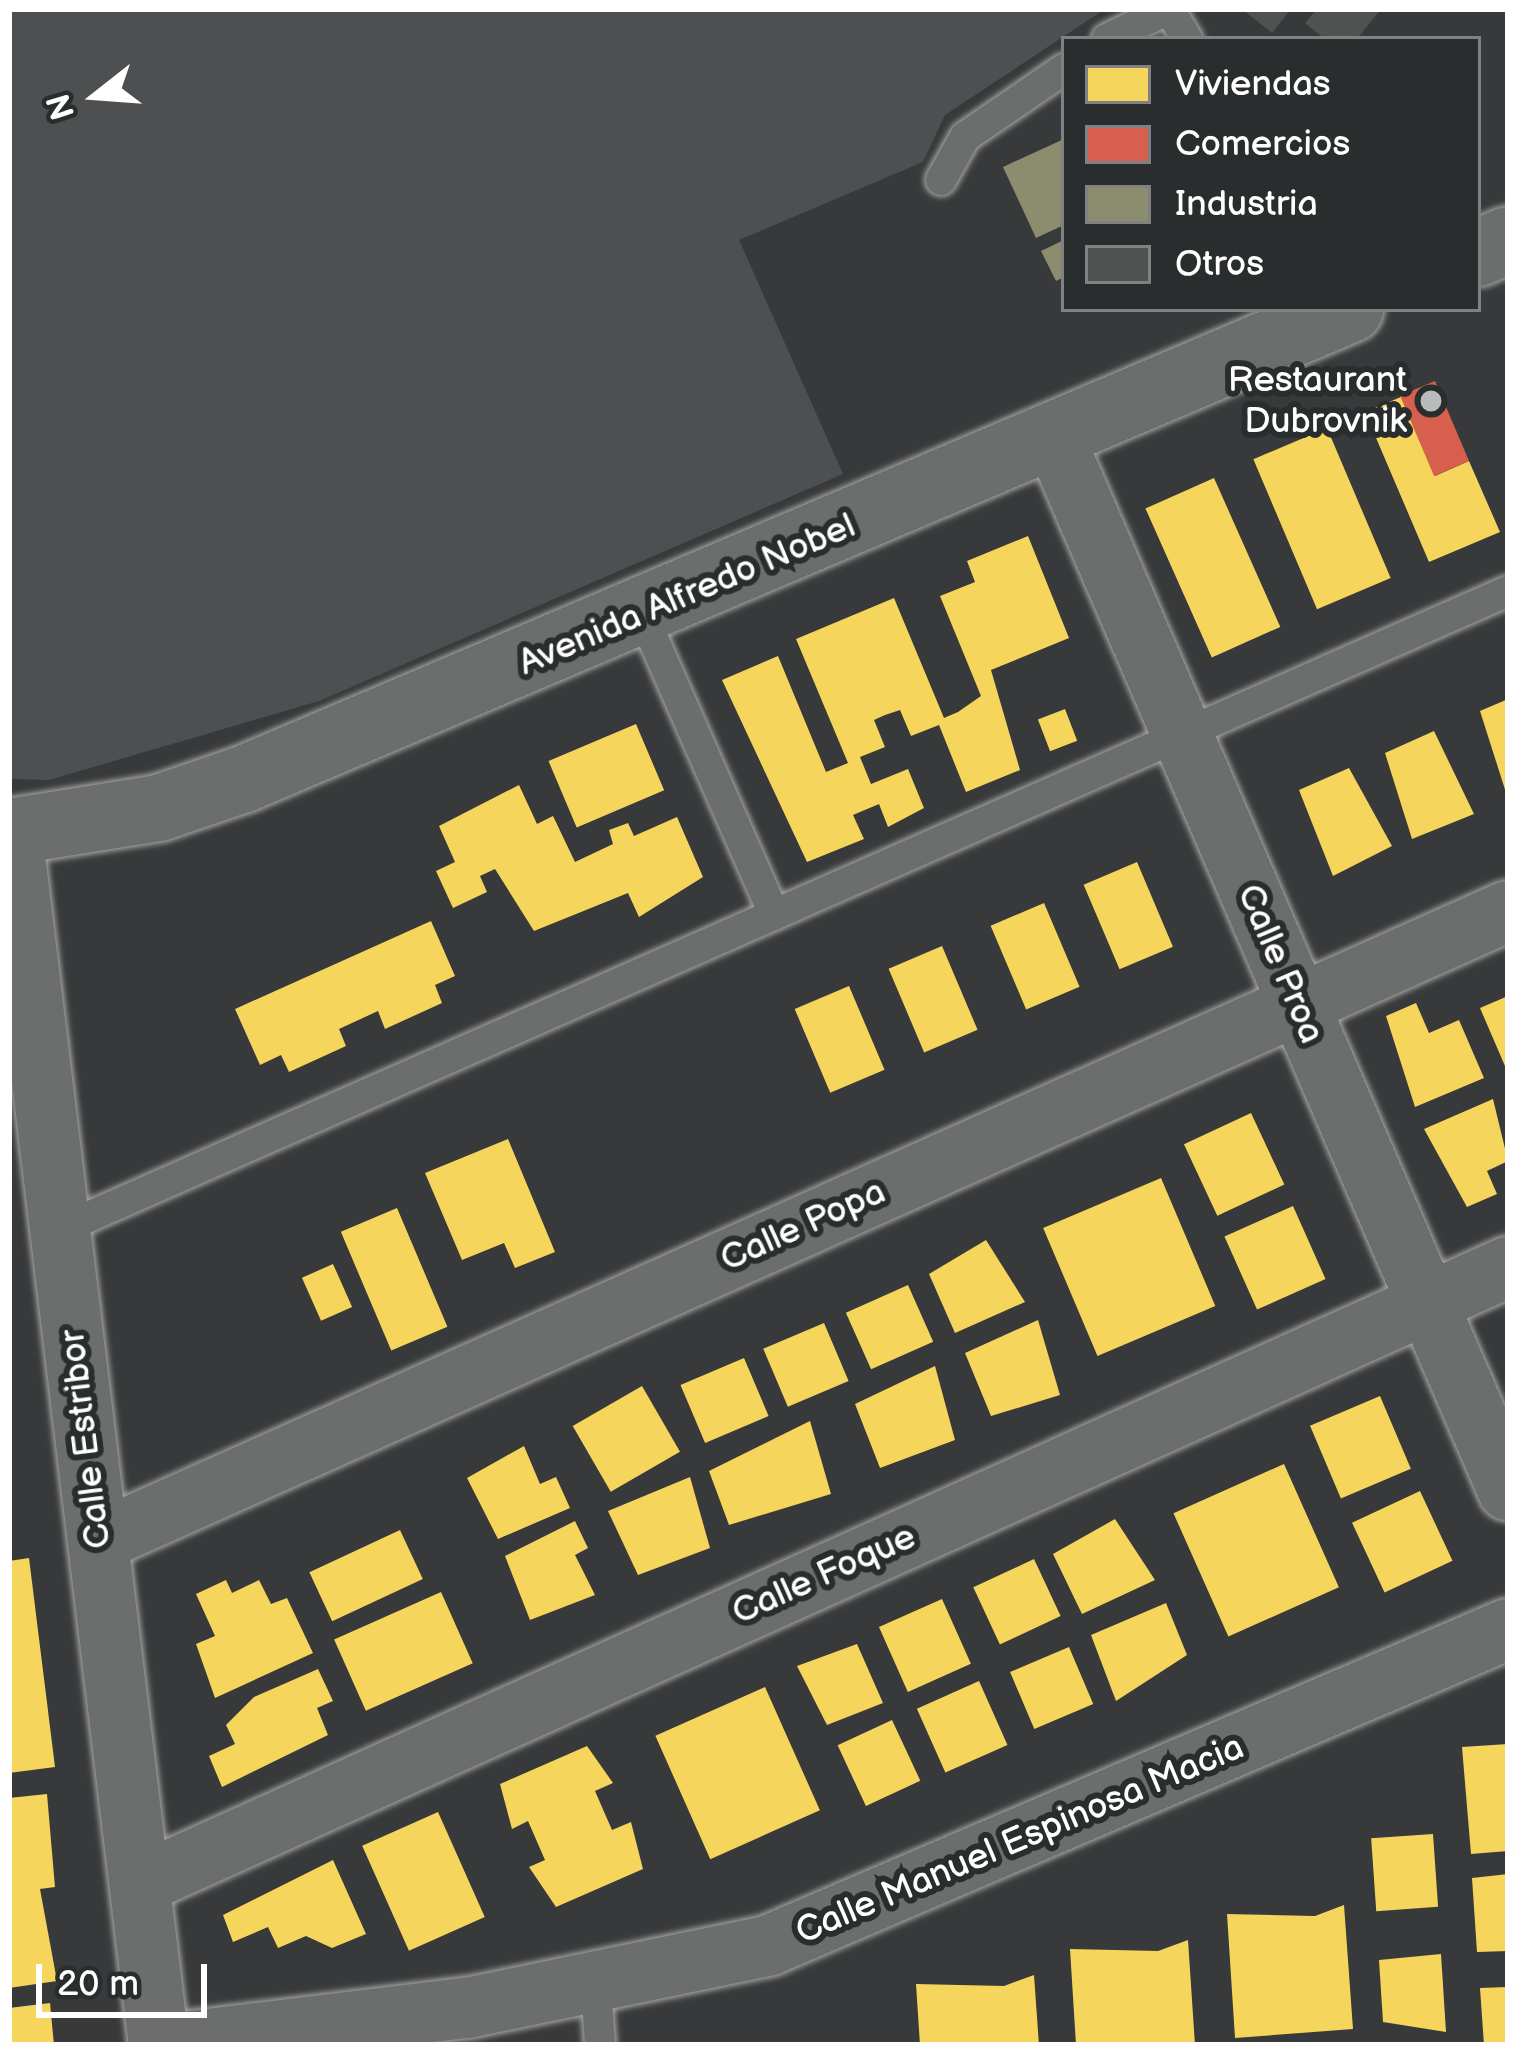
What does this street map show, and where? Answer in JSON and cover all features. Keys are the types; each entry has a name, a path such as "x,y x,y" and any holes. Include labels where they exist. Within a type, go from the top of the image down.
{"main road":[{"name":"Avenida Alfredo Nobel","path":"10,832 159,808 244,779 643,616 1342,312"}],"street":[{"name":"Calle Proa","path":"1054,437 1508,1490"},
{"name":"Calle Estribor","path":"10,832 159,2045"},
{"name":"Calle Popa","path":"99,1541 1508,910"},
{"name":"Calle Foque","path":"140,1884 1508,1267"},
{"name":"Calle Manuel Espinosa Macia","path":"159,2045 596,1986 863,1913 1508,1628"}],"lane":[{"path":"1113,36 1169,9 1184,36"},
{"path":"941,180 965,137 1061,71"},
{"path":"61,1229 1508,591"},
{"path":"643,616 774,915"},
{"path":"596,1986 600,2045"}],"shaded area":[{"path":"9,9 1105,9 945,115 923,162 739,240 843,474 319,701 49,780 9,779"}],"building: Viviendas":[{"path":"1401,397 1435,476 1469,461 1500,532 1429,562 1365,412"},
{"path":"1327,428 1391,578 1317,609 1253,459"},
{"path":"1214,478 1280,627 1212,657 1145,509"},
{"path":"1028,536 1069,638 991,670 1020,770 966,792 939,725 911,736 900,710 885,715 874,720 885,747 860,757 871,784 908,769 924,808 888,827 879,804 853,815 864,839 807,862 722,680 778,656 826,772 848,763 796,639 894,598 944,718 958,712 981,696 940,596 975,582 967,561"},
{"path":"1508,699 1508,799 1480,711"},
{"path":"1065,709 1077,741 1050,751 1038,719"},
{"path":"636,724 664,790 577,827 549,761"},
{"path":"1434,731 1474,814 1412,839 1385,753"},
{"path":"1349,768 1392,846 1333,876 1299,790"},
{"path":"519,785 537,824 553,816 575,862 613,844 609,830 628,823 634,836 677,817 703,877 639,917 628,893 534,931 495,869 480,876 487,892 453,908 436,871 455,862 439,826"},
{"path":"1137,862 1173,947 1120,969 1084,885"},
{"path":"1044,903 1080,987 1026,1009 991,926"},
{"path":"431,921 455,976 435,985 442,1003 385,1029 378,1011 339,1029 346,1046 289,1072 281,1055 260,1065 235,1009"},
{"path":"942,946 978,1030 924,1052 889,969"},
{"path":"849,986 885,1070 830,1093 795,1009"},
{"path":"1508,996 1508,1073 1480,1008"},
{"path":"1416,1003 1429,1033 1459,1020 1484,1078 1415,1107 1386,1016"},
{"path":"1493,1099 1508,1161 1487,1171 1497,1194 1467,1207 1424,1129"},
{"path":"1251,1113 1284,1185 1217,1216 1184,1144"},
{"path":"508,1139 555,1252 515,1268 504,1243 462,1260 425,1173"},
{"path":"1161,1178 1215,1306 1097,1356 1043,1228"},
{"path":"1293,1206 1326,1279 1257,1310 1224,1237"},
{"path":"397,1208 447,1327 391,1351 341,1232"},
{"path":"986,1240 1025,1302 955,1333 929,1274"},
{"path":"333,1264 352,1307 321,1321 302,1278"},
{"path":"908,1285 933,1342 871,1369 846,1313"},
{"path":"1038,1320 1060,1395 991,1416 965,1353"},
{"path":"824,1323 849,1381 788,1407 763,1349"},
{"path":"744,1358 769,1416 705,1443 680,1385"},
{"path":"935,1366 955,1440 880,1468 855,1404"},
{"path":"642,1386 680,1452 611,1492 573,1426"},
{"path":"1380,1396 1411,1469 1341,1498 1310,1426"},
{"path":"810,1421 831,1494 729,1525 709,1471"},
{"path":"524,1446 540,1484 556,1477 570,1508 498,1539 467,1478"},
{"path":"1284,1464 1339,1587 1228,1637 1173,1513"},
{"path":"690,1477 710,1548 638,1575 608,1511"},
{"path":"1420,1491 1453,1561 1385,1592 1352,1523"},
{"path":"1115,1519 1155,1580 1082,1614 1053,1554"},
{"path":"575,1521 588,1548 575,1555 595,1595 530,1620 505,1556"},
{"path":"400,1530 423,1579 332,1621 309,1572"},
{"path":"29,1558 55,1767 9,1773 9,1561"},
{"path":"1034,1559 1061,1616 1000,1644 973,1587"},
{"path":"226,1580 232,1593 259,1580 271,1604 287,1598 313,1653 215,1698 196,1644 215,1636 196,1594"},
{"path":"441,1592 473,1663 366,1711 334,1640"},
{"path":"942,1599 971,1664 908,1692 879,1627"},
{"path":"1166,1603 1187,1655 1116,1701 1091,1635"},
{"path":"857,1644 883,1703 827,1725 797,1666"},
{"path":"1069,1647 1093,1704 1034,1729 1010,1672"},
{"path":"318,1669 333,1701 317,1708 328,1735 222,1787 209,1756 235,1744 226,1725 254,1697"},
{"path":"979,1681 1007,1745 945,1773 917,1709"},
{"path":"765,1687 820,1810 710,1859 655,1736"},
{"path":"892,1720 920,1781 866,1806 838,1745"},
{"path":"1508,1744 1508,1851 1471,1854 1462,1747"},
{"path":"587,1746 613,1783 595,1791 612,1830 631,1822 643,1869 556,1907 529,1867 545,1860 528,1821 512,1829 500,1784"},
{"path":"47,1794 55,1887 40,1889 57,1981 9,1988 9,1798"},
{"path":"438,1812 485,1917 409,1951 362,1846"},
{"path":"1433,1834 1438,1907 1376,1911 1371,1838"},
{"path":"333,1860 366,1934 332,1948 306,1936 278,1948 268,1927 233,1942 223,1915"},
{"path":"1508,1874 1508,1951 1477,1952 1472,1878"},
{"path":"1344,1905 1353,2029 1235,2038 1227,1914 1315,1916"},
{"path":"1188,1940 1195,2045 1076,2045 1070,1949 1158,1951"},
{"path":"1441,1954 1446,2032 1383,2022 1379,1960"},
{"path":"1034,1975 1039,2045 920,2045 916,1984 1004,1986"},
{"path":"1508,1987 1508,2045 1484,2045 1480,1988"},
{"path":"50,2003 54,2045 9,2045 9,2008"}],"building: Comercios":[{"path":"1435,381 1469,461 1434,476 1400,396"}],"building: Industria":[{"path":"1061,140 1061,226 1036,238 1003,167"},
{"path":"1061,241 1061,278 1056,281 1041,251"}],"building: Otros":[{"path":"1242,9 1291,9 1272,33"},
{"path":"1317,9 1381,9 1359,36 1321,36 1305,23"}],"place":[{"name":"Restaurant Dubrovnik","path":"1431,401"}]}
